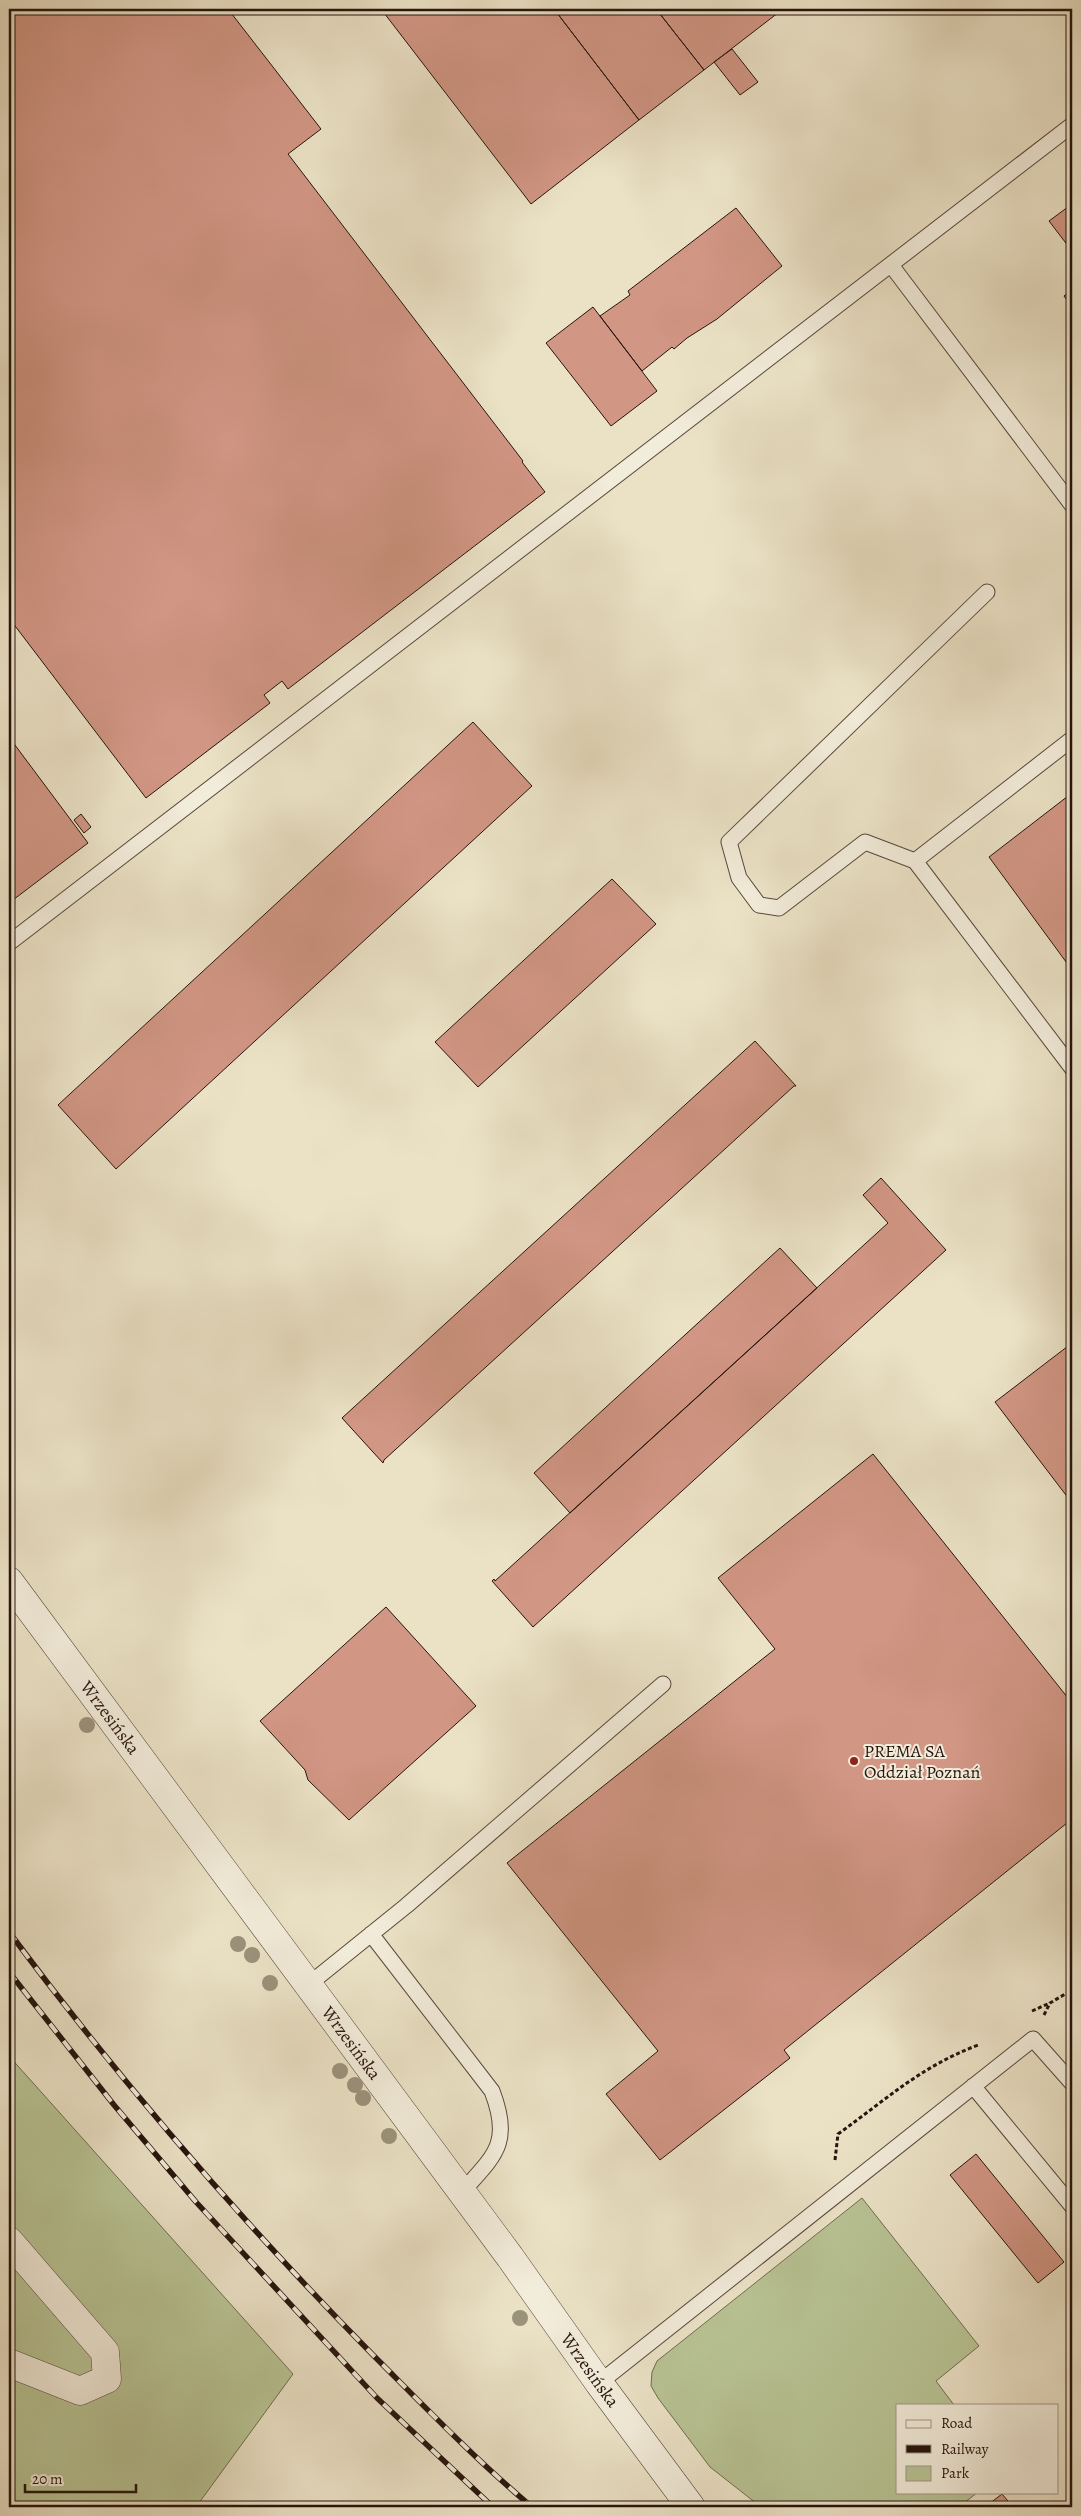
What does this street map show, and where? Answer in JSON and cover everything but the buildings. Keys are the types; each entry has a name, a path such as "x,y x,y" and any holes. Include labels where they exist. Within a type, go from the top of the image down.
{"street":[{"name":"Wrzesińska","path":"9,1581 462,2192 691,2507"},
{"path":"9,2242 105,2352 107,2379 80,2390 9,2363"}],"lane":[{"path":"9,943 1072,125"},
{"path":"890,265 1072,505"},
{"path":"987,592 729,842 738,878 759,905 779,908 865,842 916,861 1072,1068"},
{"path":"916,861 1072,739"},
{"path":"308,1985 371,1934 663,1684"},
{"path":"371,1934 492,2091 498,2108 501,2125 499,2142 493,2157 462,2192"},
{"path":"599,2383 1033,2039 1072,2083"},
{"path":"973,2086 1072,2206"}],"path":[{"path":"1033,2039 1050,2003 1072,1990"},
{"path":"830,2199 838,2134 898,2087 932,2065 980,2044"}],"green space":[{"path":"9,2056 293,2374 196,2507 9,2507"},
{"path":"862,2198 979,2346 936,2381 953,2404 896,2404 896,2494 975,2494 959,2507 761,2507 710,2467 658,2398 651,2386 652,2372 657,2361"}],"railway":[{"path":"9,1932 51,1988 139,2097 277,2255 432,2414 491,2471 532,2507"},
{"path":"9,1972 114,2105 196,2202 377,2398 493,2507"}],"place":[{"name":"PREMA SA Oddział Poznań","path":"854,1761"}]}
